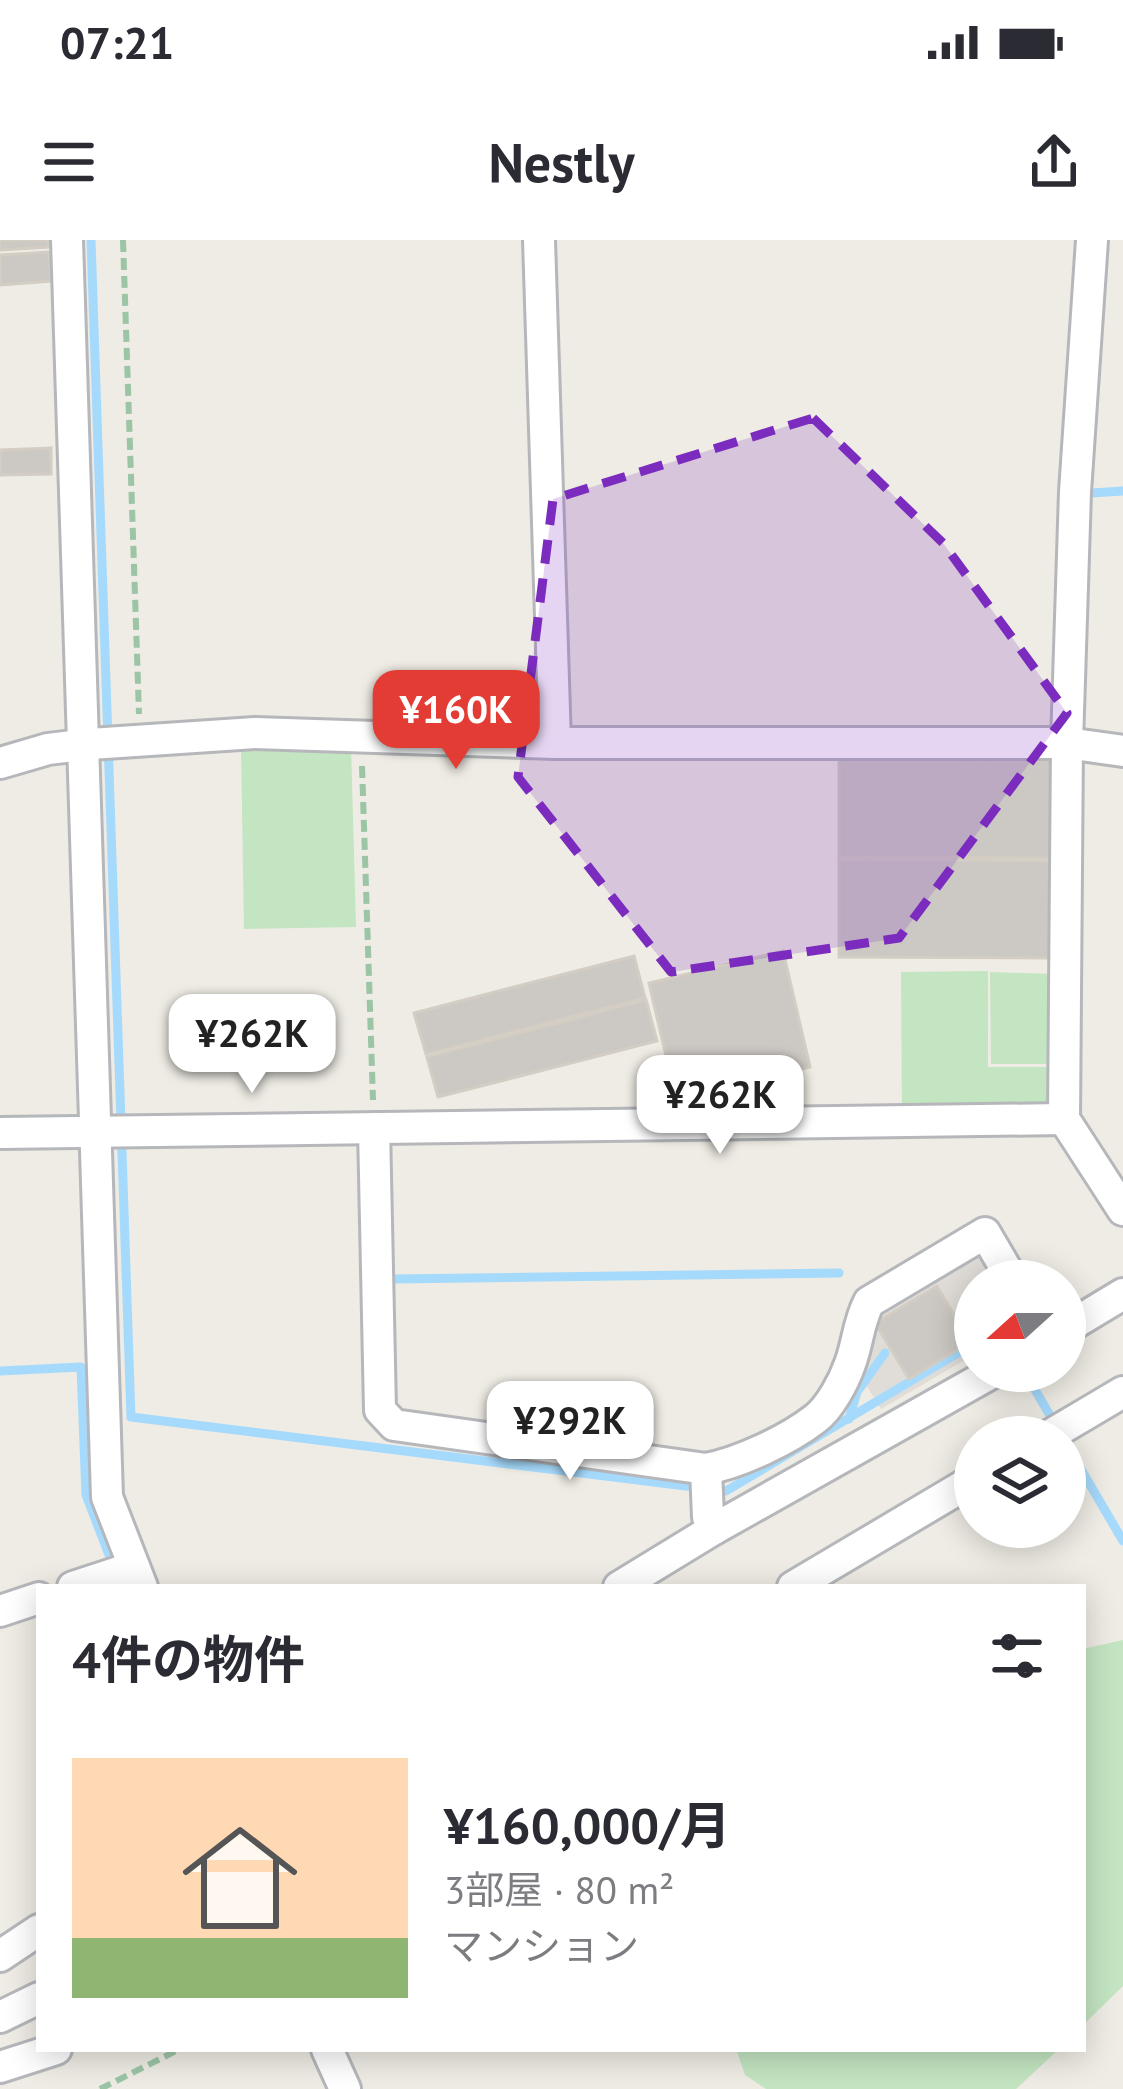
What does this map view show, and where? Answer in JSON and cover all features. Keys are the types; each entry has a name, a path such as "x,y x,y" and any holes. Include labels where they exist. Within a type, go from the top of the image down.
{"street":[{"path":"67,240 86,745 110,1130 107,1497 138,1577 92,1584"},
{"path":"539,240 555,743"},
{"path":"1093,240 1075,492 1064,1119 1123,1210"},
{"path":"0,763 48,749 255,733 555,743 1067,743 1123,751"},
{"path":"0,1133 1064,1119"},
{"path":"374,1128 380,1410 394,1425 705,1473 732,1465 816,1419 850,1365 869,1302 985,1233 1001,1260"},
{"path":"1086,1316 1123,1294"},
{"path":"624,1584 711,1523 956,1392"},
{"path":"1082,1416 1123,1392"},
{"path":"705,1473 711,1523"},
{"path":"798,1584 954,1492"},
{"path":"0,1611 36,1599"},
{"path":"0,1957 36,1932"},
{"path":"0,2017 36,1999"},
{"path":"0,2067 47,2052"},
{"path":"328,2052 345,2089"}],"path":[{"path":"123,240 133,742"},
{"path":"361,734 374,1128"},
{"path":"100,2089 174,2052"}],"highlighted area":[{"path":"813,418 943,543 1067,713 899,938 671,972 518,777 553,499"}],"shaded area":[{"path":"954,1268 954,1366 881,1409 865,1383 865,1333 879,1311"}],"green space":[{"path":"241,746 351,746 356,927 244,929"},
{"path":"988,971 988,1067 1053,1067 1055,1114 902,1114 901,972"},
{"path":"990,972 1052,974 1053,1064 991,1064"},
{"path":"1123,1640 1123,1986 1086,2022 1086,1648"},
{"path":"737,2052 1056,2052 1016,2089 766,2089 745,2075"}],"building":[{"path":"0,240 48,240 49,247 0,250"},
{"path":"49,252 51,281 0,285 0,255"},
{"path":"51,448 51,474 0,475 0,450"},
{"path":"839,759 1053,760 1052,858 839,857"},
{"path":"839,859 1053,861 1052,958 839,957"},
{"path":"783,951 810,1067 676,1099 649,983"},
{"path":"634,956 645,998 426,1054 414,1013"},
{"path":"646,1000 657,1041 438,1097 427,1057"},
{"path":"937,1286 954,1315 954,1352 909,1379 875,1323"}],"waterway":[{"path":"91,240 131,1417 726,1491 954,1355"},
{"path":"1092,493 1123,491"},
{"path":"393,1279 839,1273"},
{"path":"849,1419 857,1392 885,1353"},
{"path":"0,1371 81,1367 86,1495 111,1560"},
{"path":"1036,1392 1050,1416"},
{"path":"1086,1478 1123,1541"}]}
